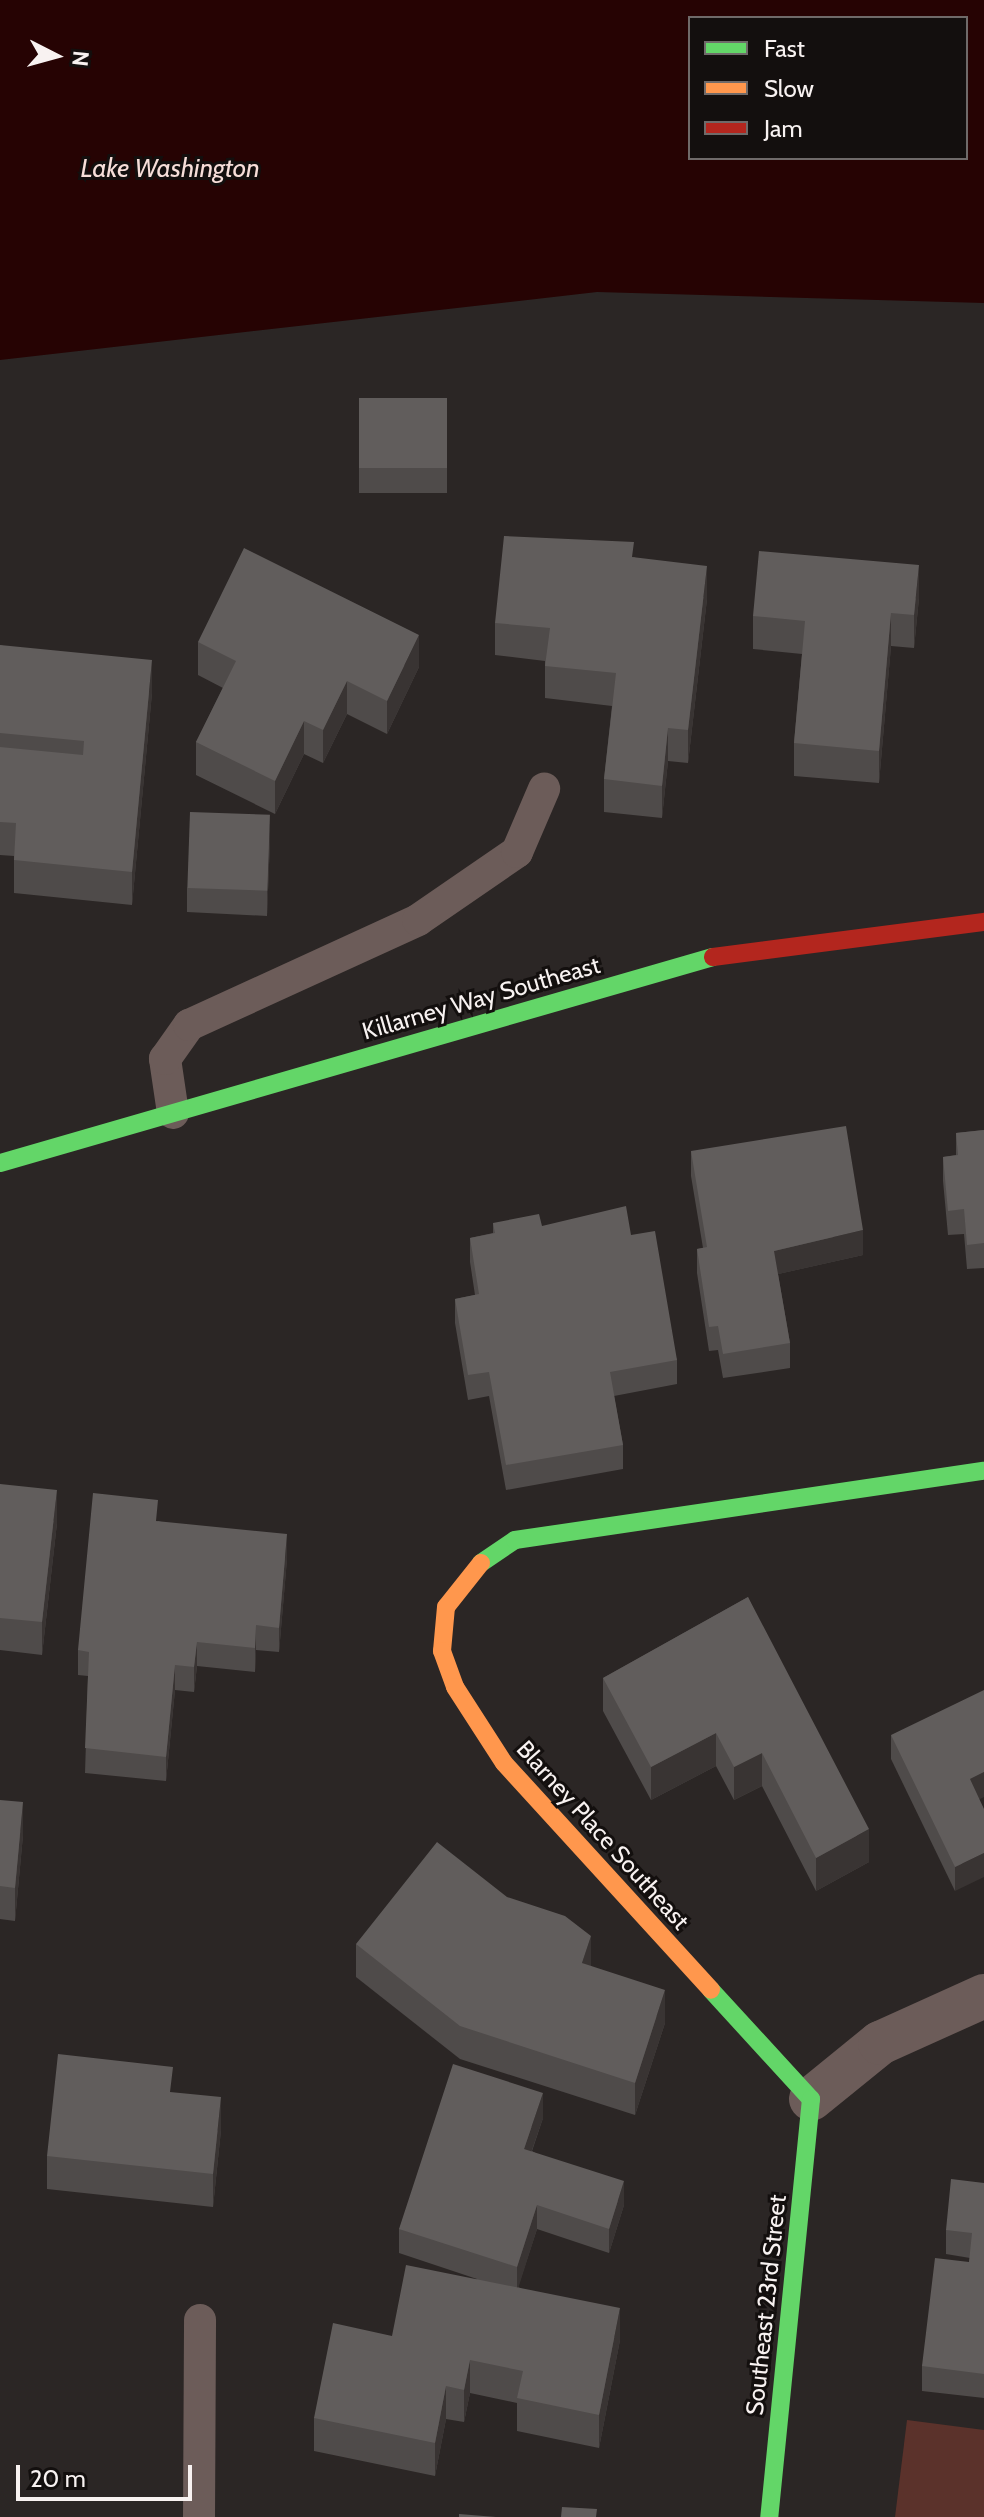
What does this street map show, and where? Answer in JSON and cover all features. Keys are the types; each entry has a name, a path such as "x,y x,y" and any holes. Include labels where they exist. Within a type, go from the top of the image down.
{"street":[{"name":"Killarney Way Southeast","path":"0,1163 747,947 984,922"},
{"name":"Blarney Place Southeast","path":"811,2099 504,1763 455,1687 442,1651 446,1607 478,1565 515,1540 984,1471"},
{"path":"811,2099 880,2043 984,1996"},
{"name":"Southeast 23rd Street","path":"769,2517 811,2099"}],"lane":[{"path":"173,1113 165,1059 189,1025 418,920 517,852 544,789"},
{"path":"199,2517 200,2320"}],"shaded area":[{"path":"907,2420 984,2430 984,2517 895,2517"}],"water":[{"name":"Lake Washington","path":"0,0 984,0 984,303 597,292 0,360"}],"building":[{"path":"359,398 447,398 447,468 359,468"},
{"path":"504,536 634,542 632,557 707,566 688,730 668,728 662,786 604,779 616,673 545,666 550,628 495,623"},
{"path":"244,548 419,635 387,701 347,681 323,730 304,721 275,781 196,742 236,661 198,642"},
{"path":"759,551 919,565 914,615 891,613 879,751 794,743 805,621 753,616"},
{"path":"0,645 152,660 132,872 14,860 16,823 0,822 0,747 83,755 84,741 0,733"},
{"path":"190,812 270,815 267,891 187,888"},
{"path":"846,1126 863,1230 774,1251 790,1343 723,1354 718,1326 709,1327 697,1249 707,1247 691,1151"},
{"path":"984,1130 984,1243 967,1245 964,1209 948,1211 943,1157 958,1155 956,1133"},
{"path":"626,1206 631,1235 655,1231 677,1360 610,1372 623,1445 506,1465 489,1372 468,1375 455,1299 479,1294 470,1238 495,1233 493,1223 539,1214 542,1226"},
{"path":"0,1484 57,1490 42,1622 0,1618"},
{"path":"93,1493 158,1500 156,1521 287,1534 279,1628 256,1625 255,1648 197,1642 194,1667 175,1665 166,1757 85,1748 89,1652 78,1650"},
{"path":"748,1597 869,1829 816,1858 762,1753 734,1767 716,1733 651,1767 603,1678"},
{"path":"984,1690 984,1772 970,1779 984,1809 984,1853 955,1867 891,1735"},
{"path":"0,1800 23,1802 15,1888 0,1886"},
{"path":"437,1842 507,1897 565,1916 591,1936 582,1963 665,1990 635,2083 460,2026 356,1944"},
{"path":"58,2054 173,2067 170,2092 221,2097 213,2174 47,2156"},
{"path":"453,2064 543,2093 524,2149 624,2181 609,2229 537,2205 517,2267 399,2229"},
{"path":"951,2179 984,2183 984,2374 922,2366 935,2258 969,2262 972,2233 946,2230"},
{"path":"406,2265 620,2308 599,2415 517,2398 523,2371 470,2360 464,2390 446,2386 435,2443 314,2418 333,2323 392,2336"},
{"path":"562,2507 597,2509 596,2517 561,2517"},
{"path":"459,2514 496,2517 459,2517"}],"traffic: fast":[{"path":"0,1163 713,957"},
{"path":"481,1563 515,1540 984,1471"},
{"path":"711,1990 811,2099 769,2517"}],"traffic: slow":[{"path":"481,1563 446,1607 442,1651 455,1687 504,1763 711,1990"}],"traffic: jam":[{"path":"713,957 984,922"}]}
